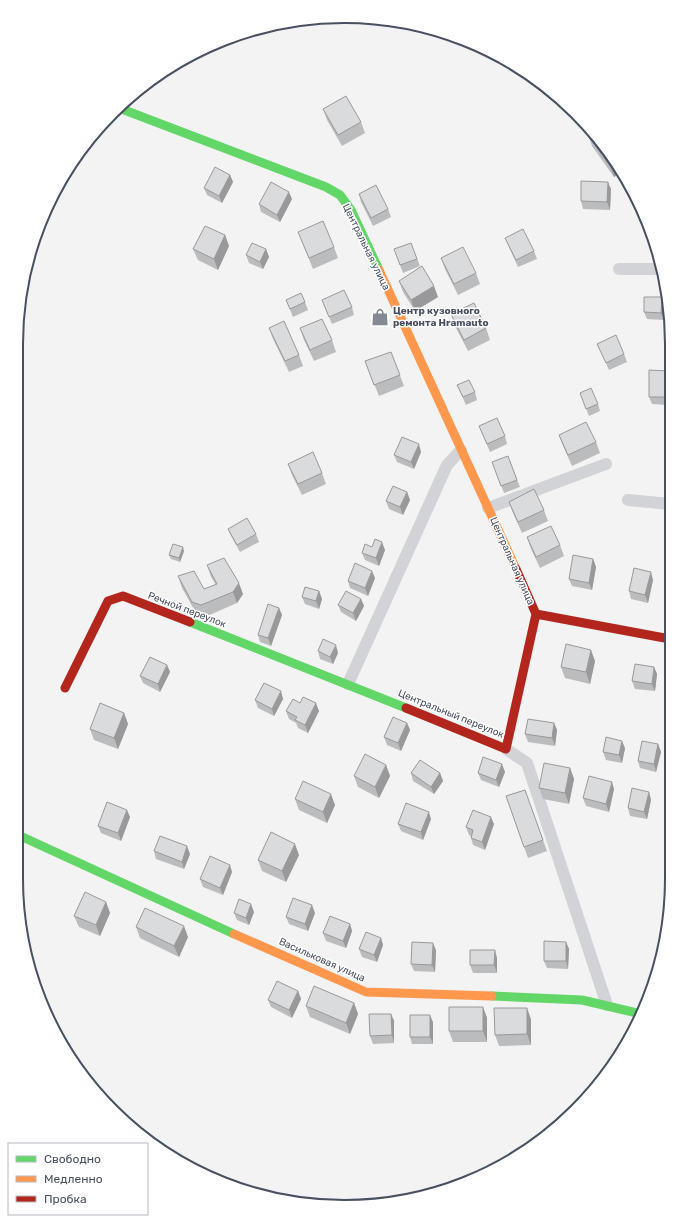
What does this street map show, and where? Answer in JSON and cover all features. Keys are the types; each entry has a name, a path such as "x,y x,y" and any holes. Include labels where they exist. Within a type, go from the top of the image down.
{"street":[{"name":"Центральная улица","path":"124,110 326,187 340,195 350,210 536,614 665,638"},
{"path":"619,269 656,269"},
{"path":"348,684 447,465 461,450"},
{"path":"488,508 606,464"},
{"path":"628,500 665,504"},
{"name":"Речной переулок","path":"65,688 108,601 123,596 348,684"},
{"name":"Центральный переулок","path":"348,684 506,749 536,614"},
{"path":"506,749 527,763 607,1005"},
{"name":"Васильковая улица","path":"23,837 229,932 366,992 582,1000 636,1013"}],"building":[{"path":"346,96 361,122 338,135 323,109"},
{"path":"591,140 599,149 610,166"},
{"path":"215,167 230,175 219,196 204,188"},
{"path":"581,181 608,182 607,202 581,201"},
{"path":"271,182 289,192 277,215 259,204"},
{"path":"376,185 388,209 371,218 359,194"},
{"path":"323,221 334,247 309,258 298,232"},
{"path":"205,226 225,235 214,259 193,249"},
{"path":"523,229 534,251 516,260 505,238"},
{"path":"252,243 266,249 260,262 246,255"},
{"path":"411,243 417,259 400,265 394,249"},
{"path":"463,247 476,273 454,284 441,258"},
{"path":"422,266 434,286 411,300 399,281"},
{"path":"344,290 352,307 329,317 322,300"},
{"path":"301,293 305,302 290,309 286,300"},
{"path":"644,297 661,297 661,313 644,312"},
{"path":"474,303 486,328 464,340 451,314"},
{"path":"322,319 332,340 310,350 300,328"},
{"path":"284,321 299,355 285,361 269,328"},
{"path":"616,335 624,354 606,363 597,344"},
{"path":"391,352 400,375 374,385 365,361"},
{"path":"649,370 665,371 665,397 649,397"},
{"path":"469,380 475,392 463,397 457,385"},
{"path":"591,388 598,404 586,409 580,393"},
{"path":"497,418 505,436 487,444 479,426"},
{"path":"586,422 596,442 568,455 559,435"},
{"path":"402,437 419,444 411,462 394,455"},
{"path":"313,452 322,473 298,484 288,464"},
{"path":"508,456 517,480 501,486 492,462"},
{"path":"393,486 407,492 400,507 386,501"},
{"path":"534,489 544,510 518,522 509,502"},
{"path":"247,518 256,534 237,545 228,529"},
{"path":"551,526 560,545 536,557 527,537"},
{"path":"375,539 382,542 376,558 362,553 365,544 372,547"},
{"path":"173,544 183,547 179,558 169,555"},
{"path":"573,555 593,559 589,583 569,579"},
{"path":"224,558 239,583 233,592 201,605 192,602 178,576 194,571 204,589 217,584 207,565"},
{"path":"355,563 372,571 365,588 348,581"},
{"path":"634,568 651,572 645,595 629,591"},
{"path":"305,587 319,591 316,601 302,597"},
{"path":"346,591 361,599 353,613 338,605"},
{"path":"268,604 279,608 268,638 258,635"},
{"path":"323,639 336,645 330,657 318,651"},
{"path":"566,644 591,650 586,672 561,667"},
{"path":"150,657 167,665 158,684 140,676"},
{"path":"635,664 654,667 652,684 632,681"},
{"path":"264,683 281,691 272,709 255,700"},
{"path":"303,697 316,703 305,725 295,720 297,717 286,711 293,699 300,703"},
{"path":"100,703 124,713 114,738 90,729"},
{"path":"393,717 407,723 398,743 384,737"},
{"path":"528,719 554,723 552,738 525,734"},
{"path":"606,737 622,741 619,755 603,752"},
{"path":"642,741 658,744 654,764 638,761"},
{"path":"365,754 386,765 375,787 354,776"},
{"path":"483,757 502,764 496,780 478,773"},
{"path":"420,760 440,773 431,787 411,773"},
{"path":"544,763 570,768 565,793 539,788"},
{"path":"589,776 612,782 606,804 583,798"},
{"path":"303,781 331,794 323,812 295,799"},
{"path":"632,788 649,792 644,812 628,808"},
{"path":"525,790 543,840 524,847 506,796"},
{"path":"107,802 127,810 118,833 98,826"},
{"path":"406,803 429,812 421,832 398,824"},
{"path":"473,810 491,817 482,842 471,838 473,830 466,827"},
{"path":"271,832 295,844 282,871 258,860"},
{"path":"160,836 187,846 182,862 154,851"},
{"path":"210,856 230,865 220,888 200,879"},
{"path":"85,892 106,902 96,925 74,916"},
{"path":"293,898 312,905 305,924 286,917"},
{"path":"239,899 251,904 246,918 234,913"},
{"path":"145,908 184,926 174,946 136,927"},
{"path":"330,916 350,924 343,941 323,933"},
{"path":"366,932 381,938 374,955 359,949"},
{"path":"544,941 566,942 566,961 544,961"},
{"path":"412,942 433,943 432,965 411,964"},
{"path":"470,950 495,950 494,965 470,965"},
{"path":"277,981 298,991 289,1010 268,1000"},
{"path":"314,986 354,1003 346,1023 306,1006"},
{"path":"449,1007 483,1007 483,1031 449,1031"},
{"path":"494,1008 527,1008 527,1034 495,1035"},
{"path":"369,1014 391,1014 392,1035 370,1036"},
{"path":"410,1015 430,1015 430,1037 410,1037"}],"traffic: fast":[{"path":"124,110 326,187 340,195 351,210 379,270"},
{"path":"190,622 406,708"},
{"path":"23,837 234,934"},
{"path":"492,996 582,1000 636,1013"}],"traffic: slow":[{"path":"379,270 516,569"},
{"path":"234,934 366,992 492,996"}],"traffic: jam":[{"path":"516,569 536,614 665,638"},
{"path":"65,688 108,601 123,596 190,622"},
{"path":"406,708 506,749 536,614"}],"place":[{"name":"Центр кузовного ремонта Hramauto","path":"380,317"}]}
